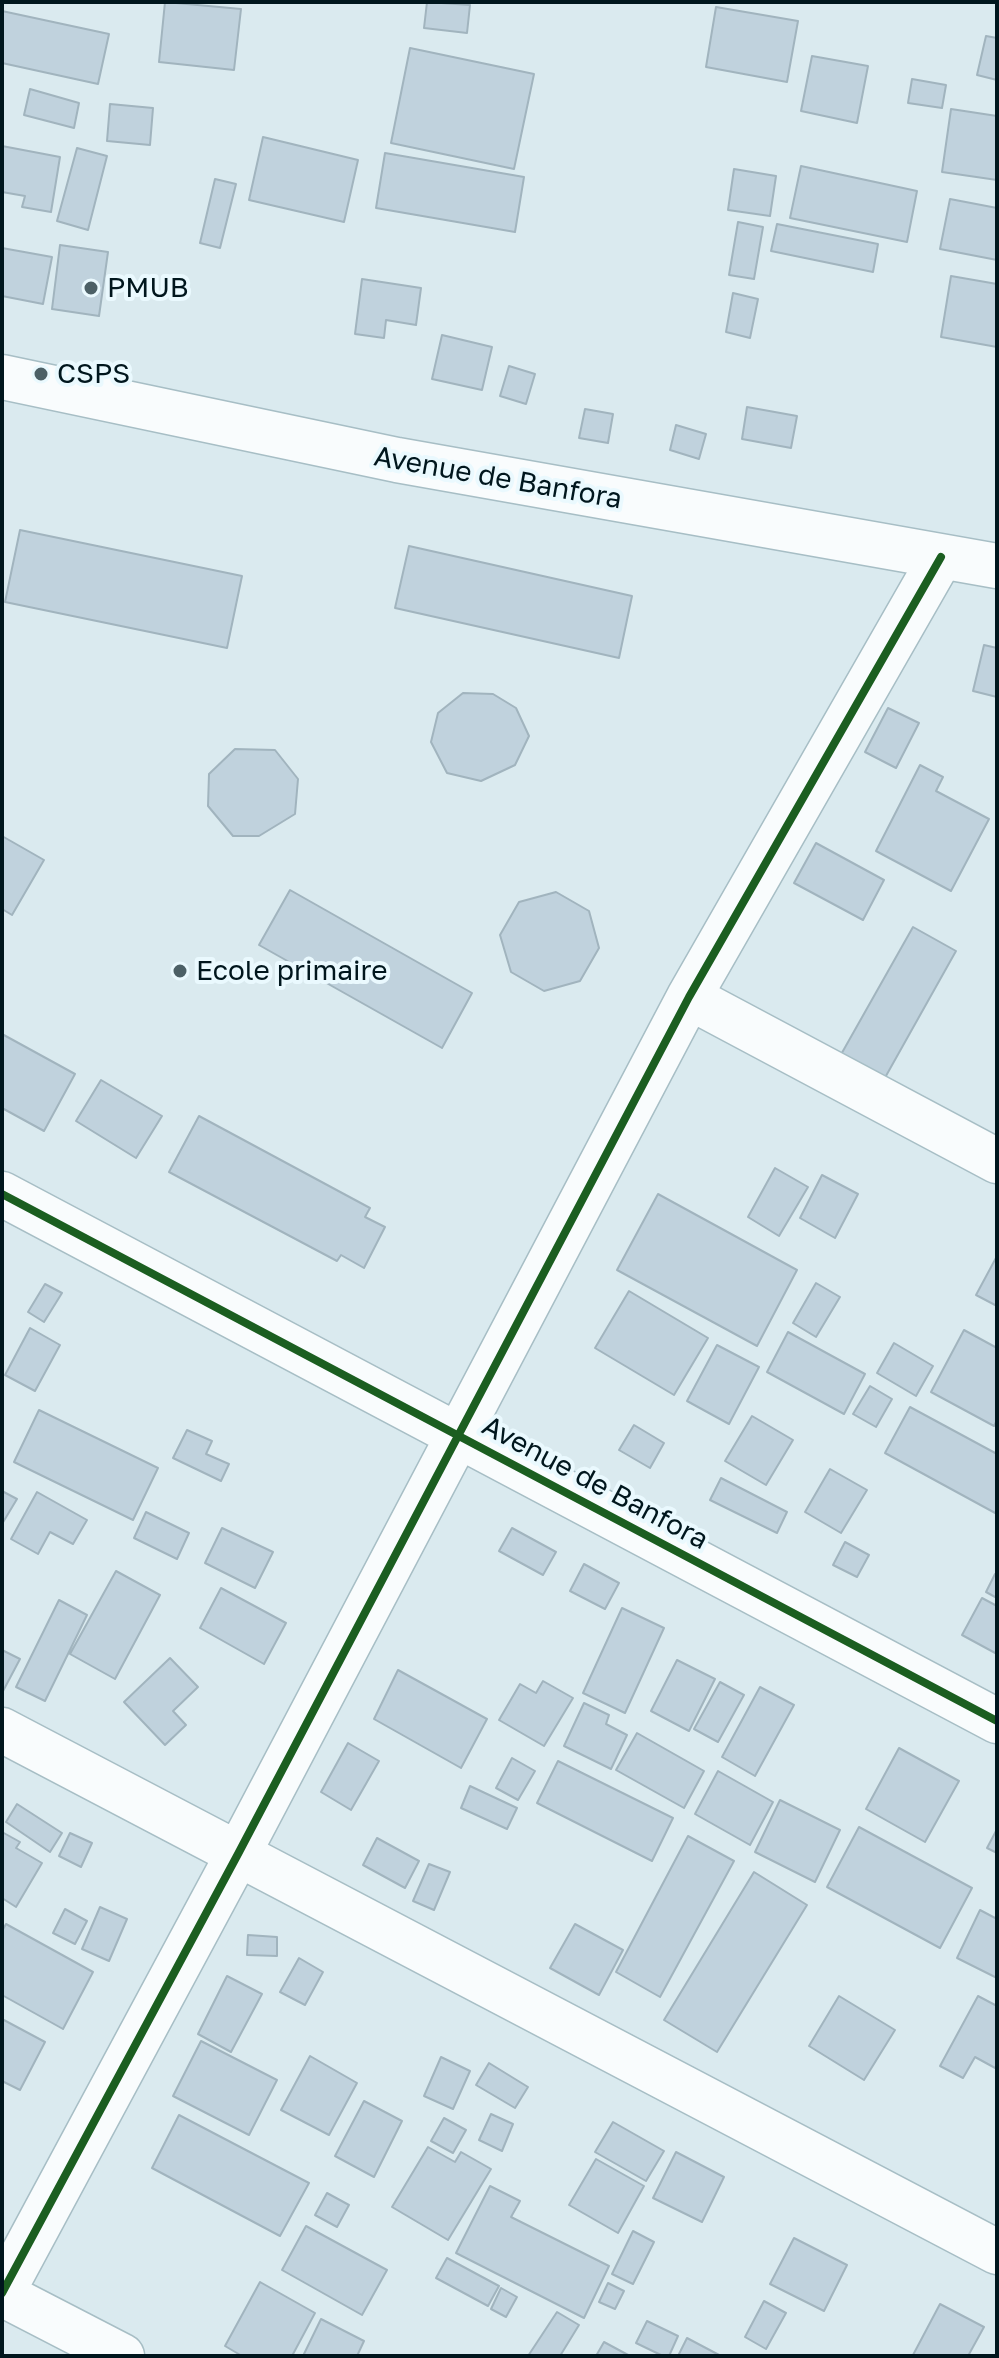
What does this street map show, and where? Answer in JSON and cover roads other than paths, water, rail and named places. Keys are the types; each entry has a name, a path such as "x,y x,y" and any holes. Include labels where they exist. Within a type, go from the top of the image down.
{"street":[{"name":"Avenue de Banfora","path":"2,377 397,460 997,566"},
{"path":"122,2356 2,2293 238,1854 689,997 941,557"},
{"path":"689,997 997,1161"},
{"name":"Avenue de Banfora","path":"2,1194 997,1721"},
{"path":"2,1730 997,2252"}],"place":[{"name":"PMUB","path":"91,288"},
{"name":"CSPS","path":"41,374"},
{"name":"Ecole primaire","path":"180,971"}]}
